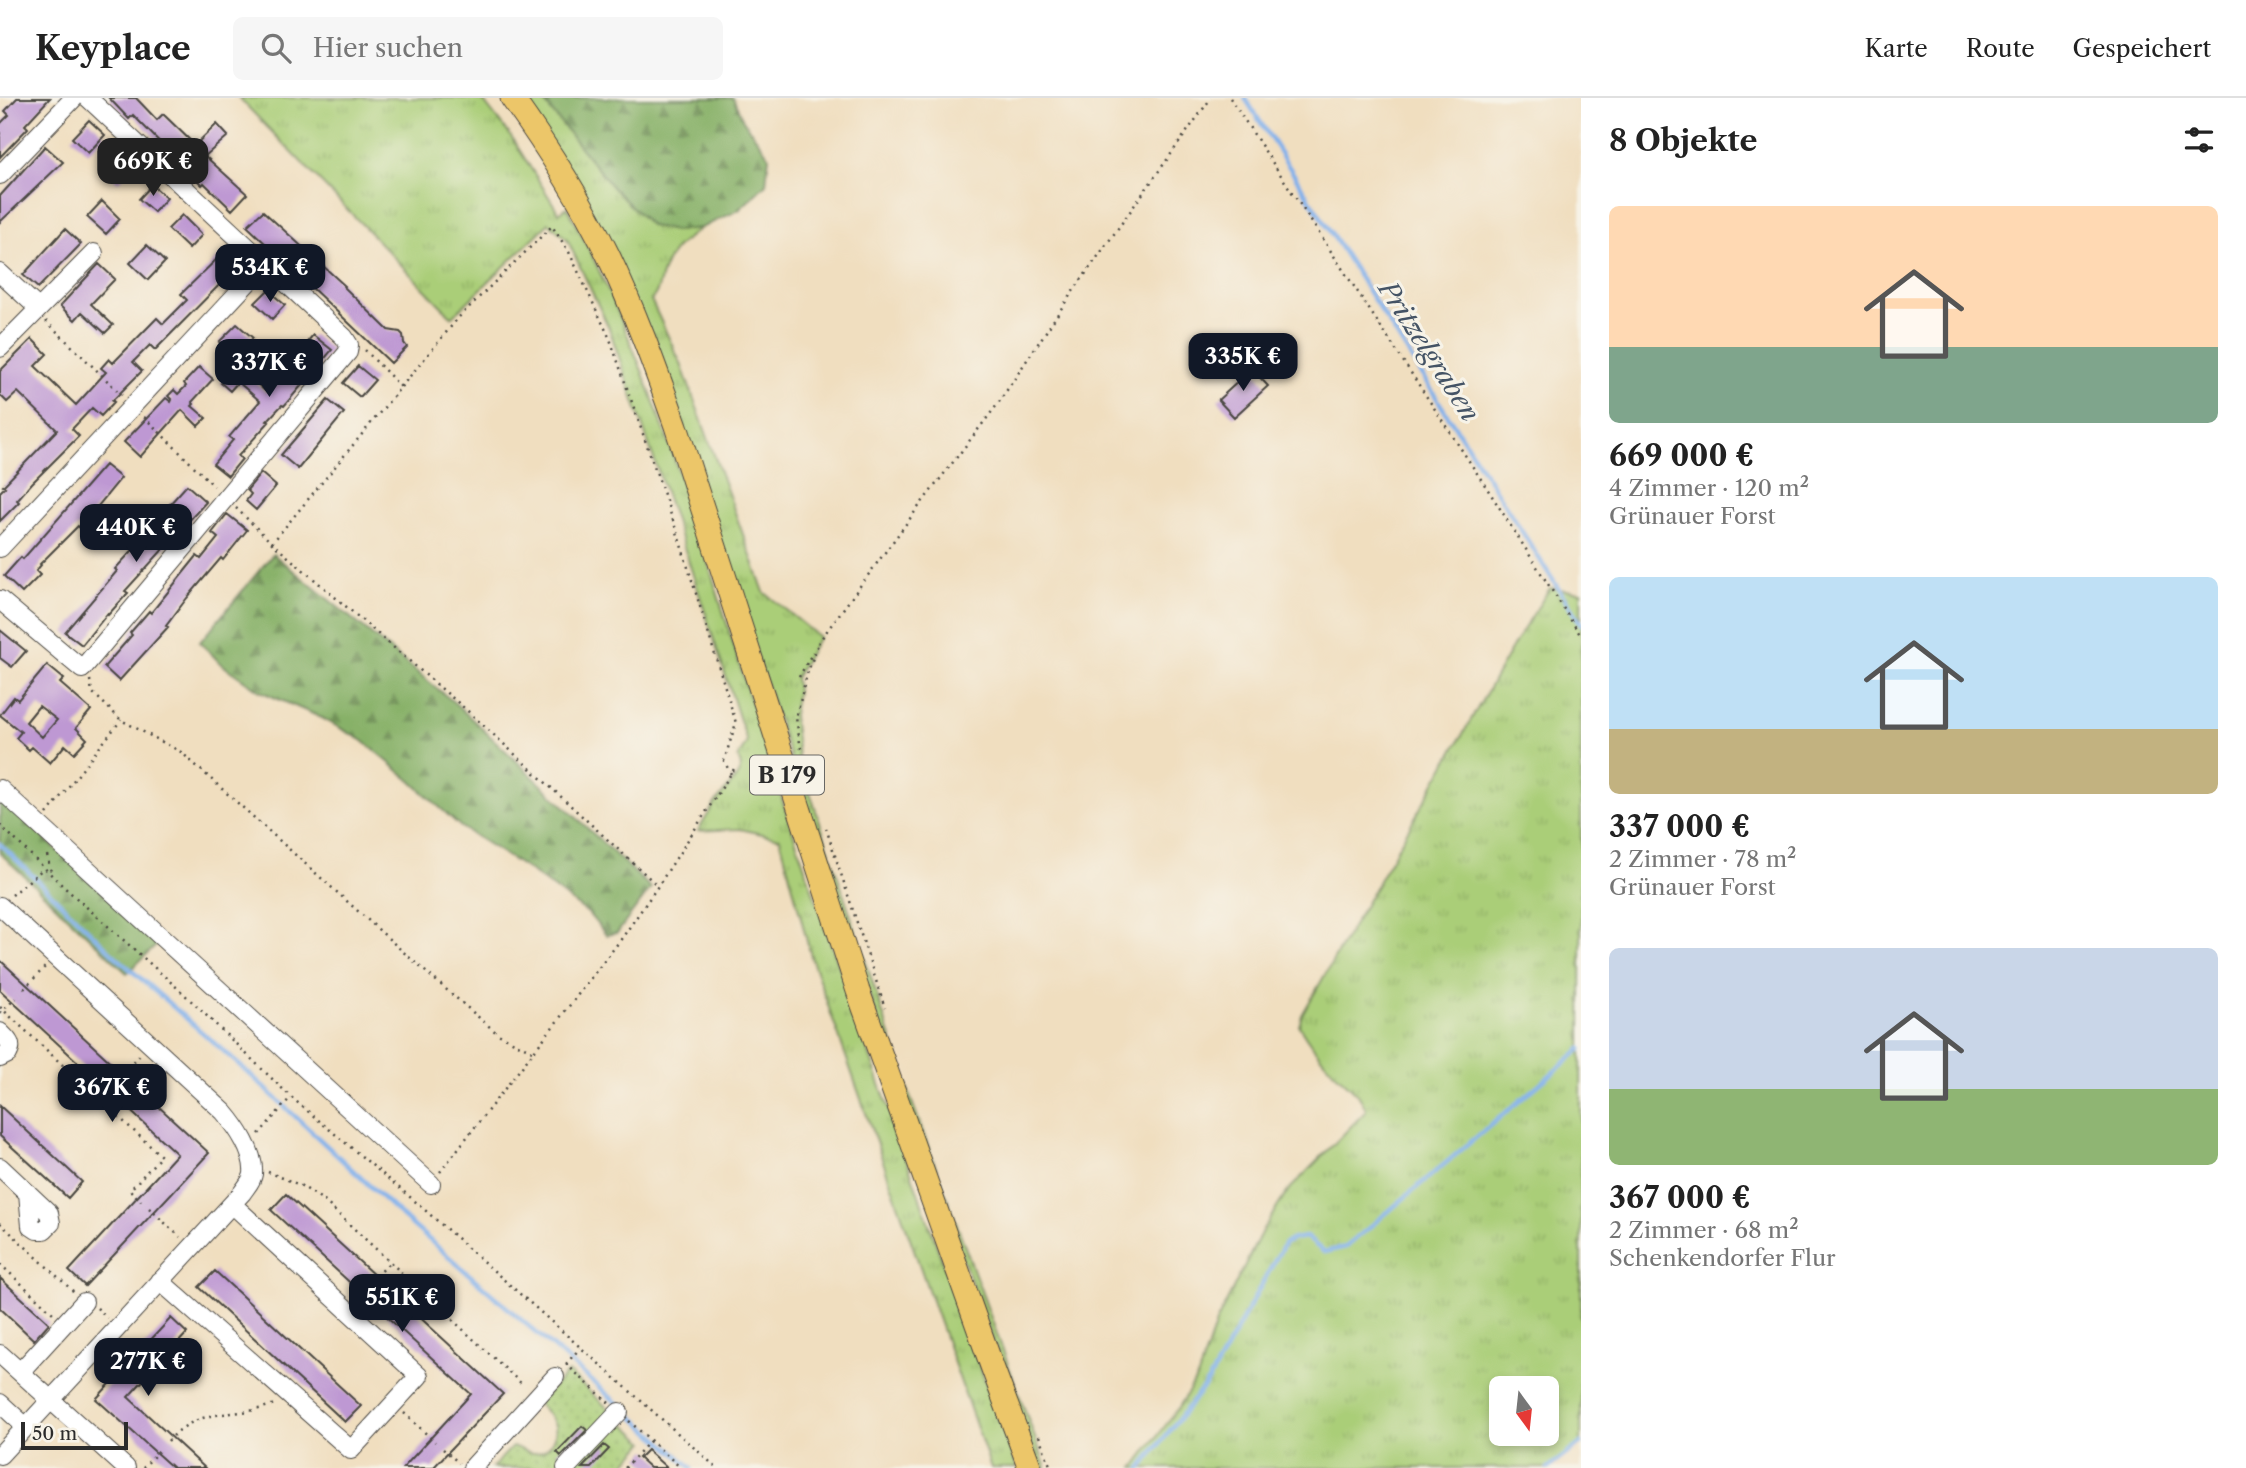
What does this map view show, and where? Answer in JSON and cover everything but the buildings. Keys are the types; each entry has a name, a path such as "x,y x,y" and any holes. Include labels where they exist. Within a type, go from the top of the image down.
{"main road":[{"name":"B 179","path":"512,98 588,216 628,300 652,360 676,426 858,991 1030,1468"}],"street":[{"path":"0,175 74,98"},
{"path":"0,600 82,669 348,352 349,345 88,98"},
{"path":"0,348 94,253"},
{"path":"0,548 265,264"},
{"path":"0,272 38,308"},
{"path":"0,789 431,1184"},
{"path":"0,1455 232,1204 251,1181 252,1165 236,1128 223,1112 54,957 5,901"},
{"path":"0,1032 11,1046 8,1054 0,1058"},
{"path":"0,1167 28,1193"},
{"path":"160,1281 351,1450 419,1376 232,1204"},
{"path":"20,1372 84,1302"},
{"path":"0,1354 126,1468"},
{"path":"472,1468 565,1366"},
{"path":"0,1403 26,1427"},
{"path":"566,1468 619,1412"}],"path":[{"path":"799,677 818,644 997,405 1069,297 1211,98"},
{"path":"1230,98 1581,636"},
{"path":"272,543 459,317 552,226 569,252 610,339 682,548 736,723 724,761 731,774"},
{"path":"349,345 364,349 401,387"},
{"path":"227,499 272,543 470,713 658,886"},
{"path":"800,748 796,718 818,644"},
{"path":"82,669 89,676 92,692 121,720 181,752 498,1034 533,1051"},
{"path":"39,824 121,720"},
{"path":"431,1184 622,938 734,769"},
{"path":"0,825 183,993 290,1099 417,1203 717,1468"},
{"path":"826,827 886,1011"},
{"path":"5,901 44,868"},
{"path":"24,989 54,957"},
{"path":"2,1012 16,998"},
{"path":"0,1007 2,1012 162,1156 130,1190 141,1200"},
{"path":"119,1077 150,1044"},
{"path":"99,1099 111,1086"},
{"path":"246,1148 290,1099"},
{"path":"252,1165 309,1190 537,1397"},
{"path":"149,1208 192,1247"},
{"path":"0,1223 52,1272"},
{"path":"372,1280 390,1262"},
{"path":"0,1264 64,1323"},
{"path":"580,1348 565,1366 581,1378"},
{"path":"168,1441 179,1429 196,1418 259,1409 289,1396"},
{"path":"394,1404 435,1442"},
{"path":"1037,1430 1051,1468"},
{"path":"625,1468 651,1440"},
{"path":"142,1468 160,1449"},
{"path":"443,1449 464,1468"}],"green space":[{"path":"239,98 481,98 510,135 559,213 567,207 601,274 658,412 814,896 1017,1468 991,1468 812,960 780,838 740,829 698,831 715,803 737,777 741,766 738,757 747,742 609,328 567,239 549,223 452,317"},
{"path":"517,98 541,98 613,188 675,231 701,228 679,245 671,256 651,300 681,364 764,592 819,637 795,678 797,690 793,715 798,756 912,1102 1046,1468 1040,1468 906,1104 659,363"},
{"path":"541,98 733,98 743,120 769,156 766,184 739,210 701,228 675,231 651,226 613,188"},
{"path":"273,554 456,704 651,888 617,933 606,935 588,913 527,869 461,827 362,740 322,718 260,691 221,664 200,642"},
{"path":"1550,588 1581,592 1581,1443 1548,1468 1134,1468 1179,1407 1198,1376 1216,1323 1262,1231 1288,1191 1366,1111 1357,1094 1329,1067 1299,1026 1302,1015 1516,641"},
{"path":"0,797 158,944 127,973 0,853"},
{"path":"568,1372 645,1442 621,1468 492,1468 512,1447 533,1453 544,1450 552,1442 555,1426 538,1403"}],"waterway":[{"name":"Pritzelgraben","path":"1245,98 1581,624"},
{"path":"0,844 114,955 253,1077 403,1217 692,1468"},
{"path":"1141,1468 1209,1380 1284,1244 1306,1237 1324,1252 1346,1247 1581,1049"},
{"path":"1548,1468 1581,1443"}]}
